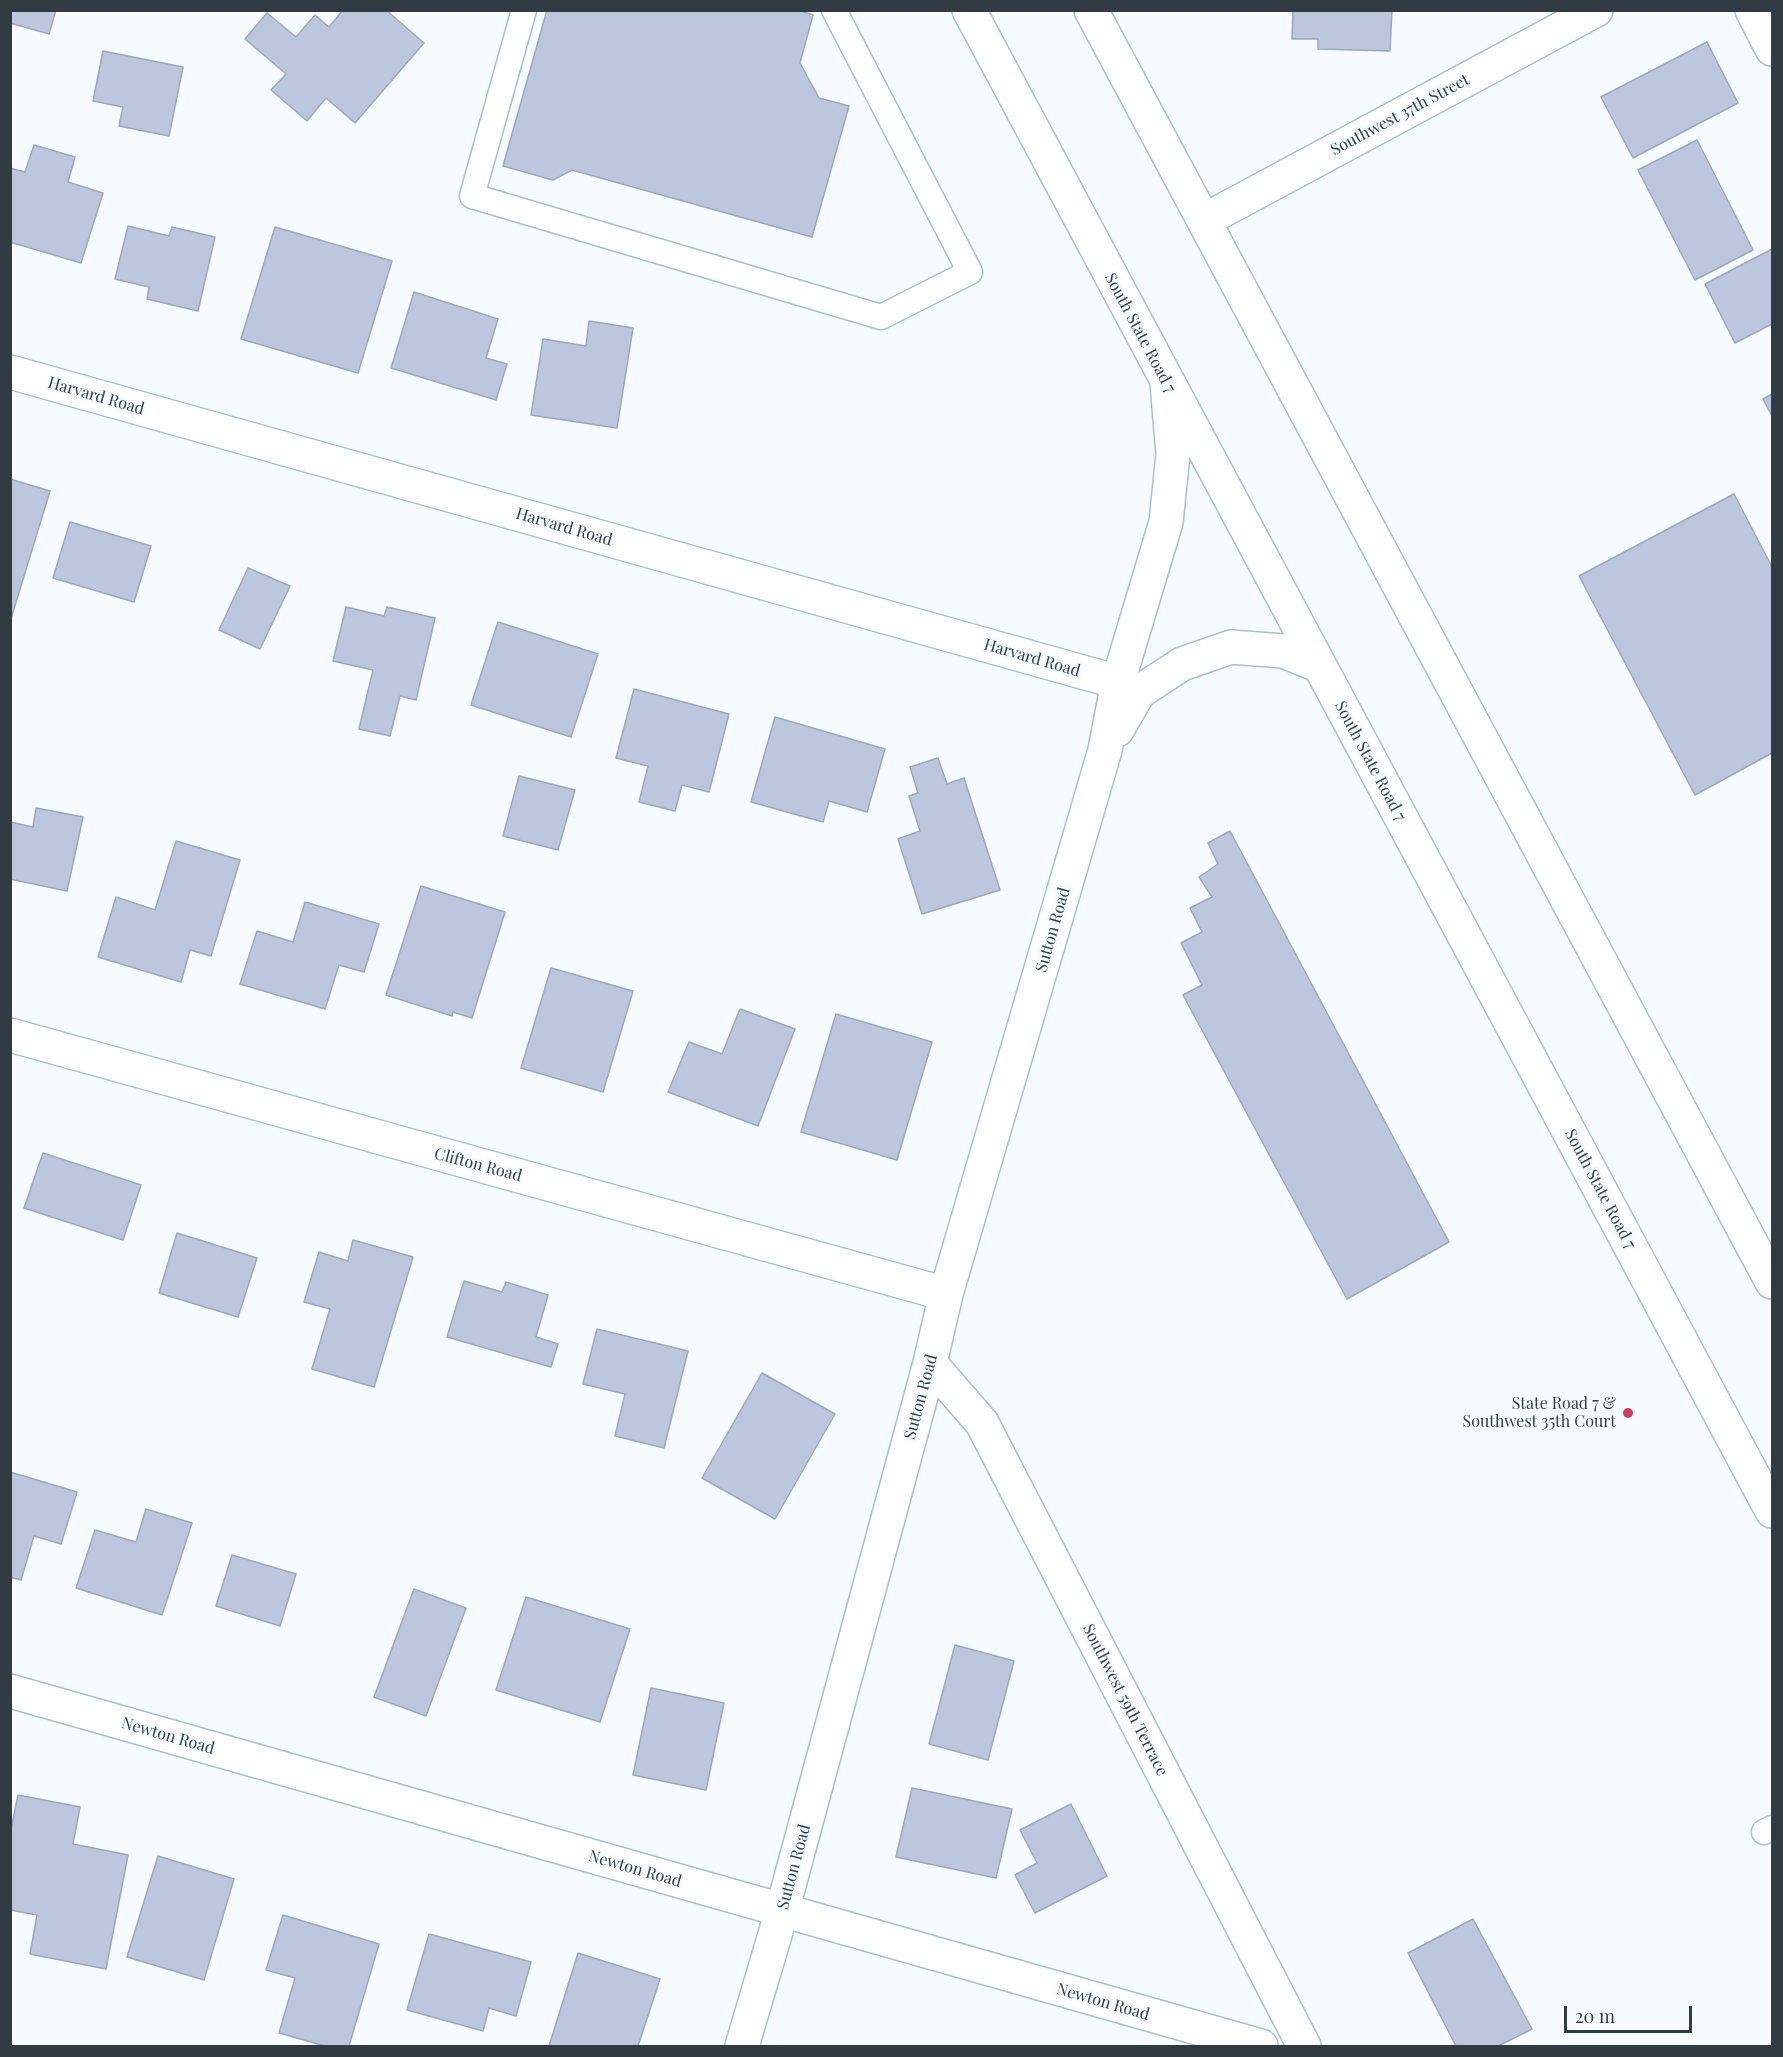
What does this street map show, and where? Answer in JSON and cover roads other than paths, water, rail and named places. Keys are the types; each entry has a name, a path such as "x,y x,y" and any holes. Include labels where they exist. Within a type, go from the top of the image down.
{"street":[{"name":"South State Road 7","path":"969,10 1773,1511"},
{"path":"1091,10 1770,1269"},
{"name":"Southwest 37th Street","path":"1204,219 1557,20 1596,10"},
{"path":"1752,10 1773,49"},
{"name":"Harvard Road","path":"10,372 1118,682"},
{"name":"Sutton Road","path":"742,2046 782,1911 930,1363 946,1294 1105,750 1118,682 1166,522 1173,454 1167,383"},
{"name":"Sutton Road","path":"1105,750 1139,692 1182,664 1232,647 1283,651 1318,665"},
{"name":"Clifton Road","path":"10,1035 946,1294"},
{"name":"Southwest 59th Terrace","path":"930,1363 982,1423 1304,2046"},
{"name":"Newton Road","path":"10,1691 1261,2046"}],"lane":[{"path":"524,10 472,196 881,316 970,272 834,10"}],"place":[{"name":"State Road 7 & Southwest 35th Court","path":"1628,1413"}]}
